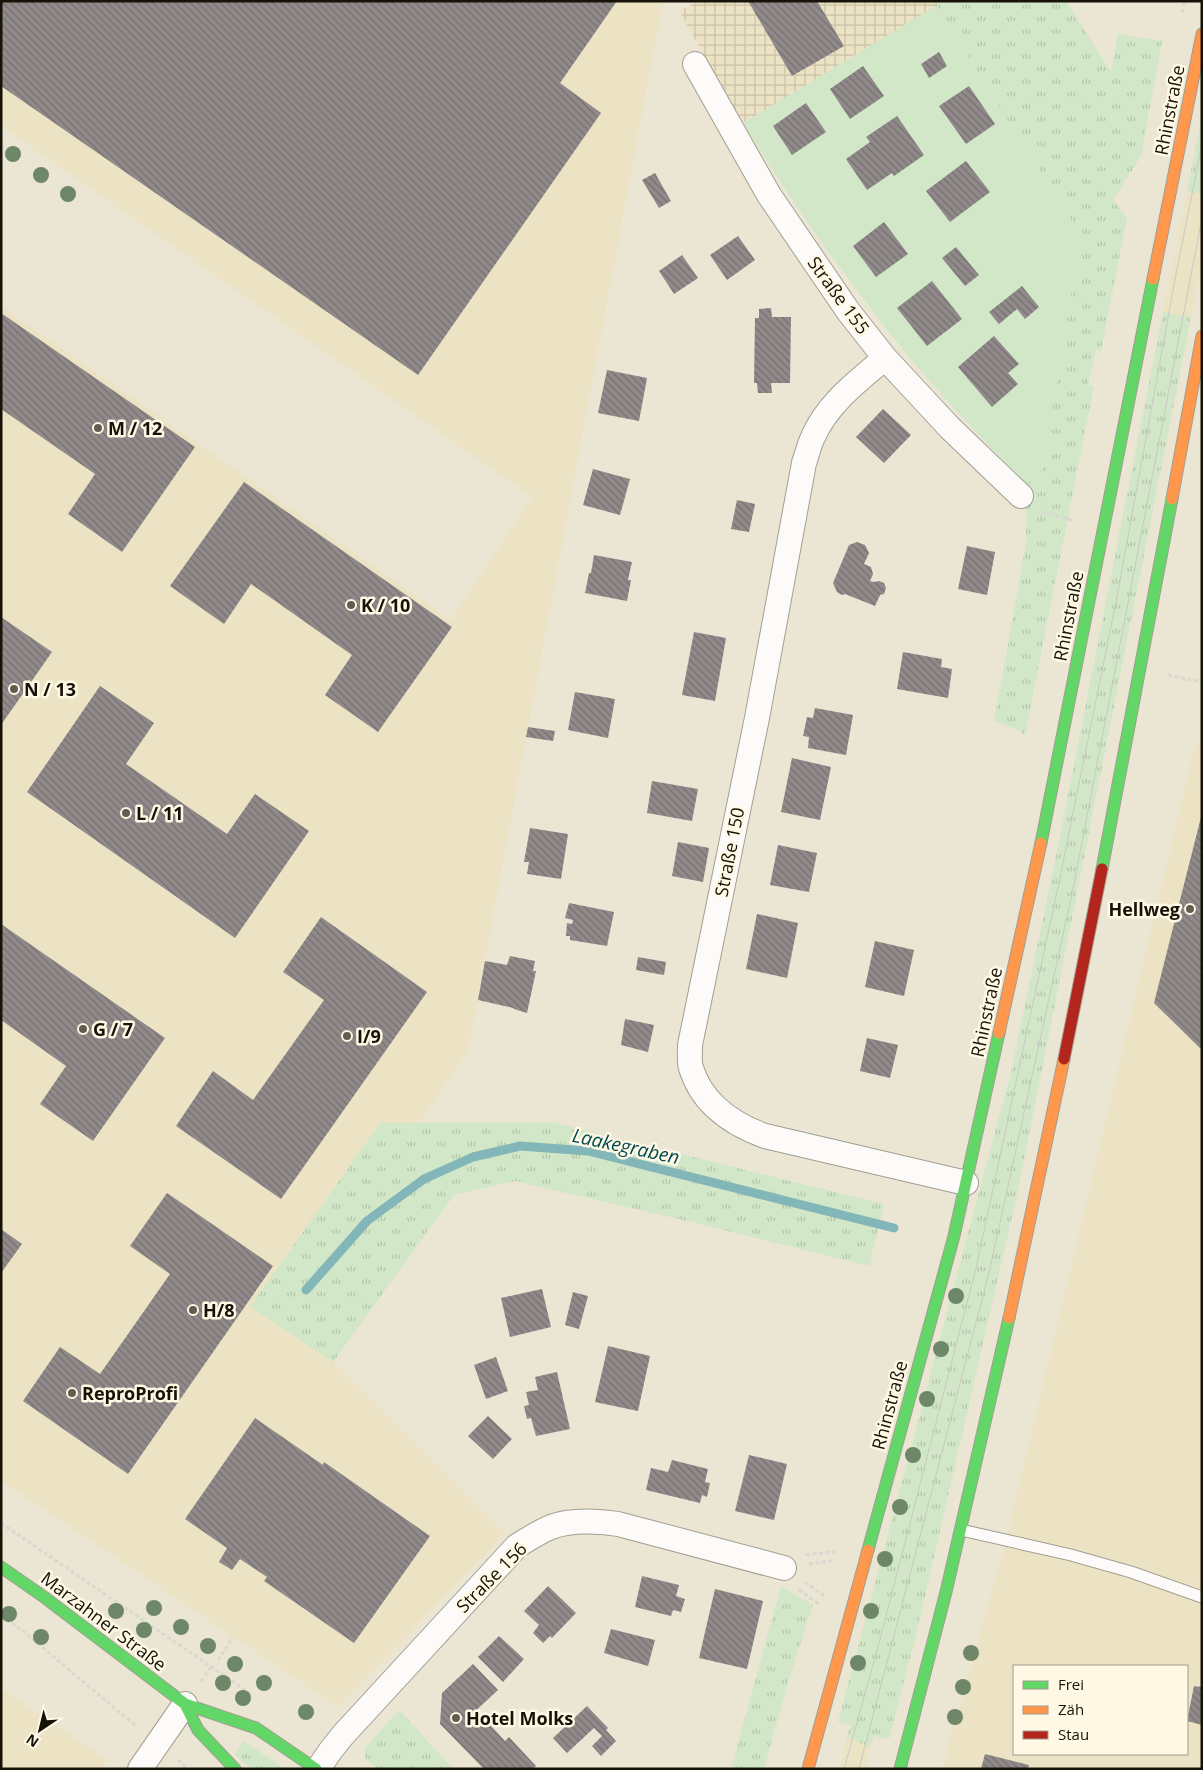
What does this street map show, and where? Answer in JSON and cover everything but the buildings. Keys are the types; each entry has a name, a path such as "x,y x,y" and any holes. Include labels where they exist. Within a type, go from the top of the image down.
{"main road":[{"name":"Rhinstraße","path":"808,1769 954,1236 1035,872 1202,34"},
{"path":"900,1769 961,1530 1052,1123 1143,655 1202,336"},
{"name":"Marzahner Straße","path":"1,1567 186,1704 256,1728 317,1769"},
{"name":"Marzahner Straße","path":"186,1704 198,1730 236,1769"}],"street":[{"name":"Straße 155","path":"695,64 769,196 848,311 885,358 950,428 1030,504"},
{"name":"Straße 150","path":"885,358 848,390 826,415 813,437 804,463 757,718 690,1045 690,1067 702,1091 720,1113 742,1128 765,1136 966,1183"},
{"name":"Straße 156","path":"317,1769 340,1738 517,1546 552,1527 596,1521 618,1524 784,1568"},
{"path":"140,1769 186,1704"}],"lane":[{"path":"961,1530 1070,1555 1131,1572 1202,1597"}],"path":[{"path":"1030,504 1074,521"},
{"path":"1173,676 1202,682"},
{"path":"1,1523 255,1697"},
{"path":"784,1568 843,1559"},
{"path":"1,1616 22,1631 188,1769"},
{"path":"218,1660 233,1637"}],"shaded area":[{"path":"1,1 663,1 468,1051 419,1123 380,1123 250,1307 333,1362 505,1534 338,1707 1,1481 1,306 451,620 532,497 1,126"},
{"path":"699,1 933,1 936,6 743,123 679,11"},
{"path":"1187,191 1202,194 1202,260 1191,318 1163,312"},
{"path":"1196,741 1202,743 1202,1769 942,1769 1004,1548"},
{"path":"1,1688 107,1760 101,1769 1,1769"},
{"path":"847,1737 870,1747 865,1769 839,1769"}],"green space":[{"path":"933,1 1066,1 1111,72 1118,34 1162,41 1141,156 1113,200 1127,218 1101,351 1096,350 1088,385 1094,386 1025,735 1020,731 994,721 1026,543 1026,485 1081,236"},
{"path":"936,6 1081,236 1042,470 1026,485 928,380 869,306 804,217 743,123"},
{"path":"1202,115 1202,194 1187,191"},
{"path":"1163,312 1191,318 1017,1195 917,1631 889,1739 874,1736 870,1747 847,1737 851,1725 838,1722 1011,1072 1056,856"},
{"path":"380,1123 555,1123 884,1204 869,1266 515,1181 454,1195 333,1362 250,1307"},
{"path":"781,1586 813,1605 787,1686 764,1769 731,1769"},
{"path":"400,1711 453,1769 377,1769 366,1759 364,1752 366,1747"},
{"path":"244,1741 285,1769 252,1769 234,1754"}],"waterway":[{"name":"Laakegraben","path":"306,1290 367,1221 424,1179 473,1157 520,1146 588,1151 894,1228"}],"tram line":[{"path":"844,1769 878,1647 976,1268 1058,887 1117,597 1176,274 1202,144"},
{"path":"859,1769 989,1273 1073,889 1202,218"}],"traffic: fast":[{"path":"1041,843 1153,279"},
{"path":"1102,869 1172,499"},
{"path":"868,1550 954,1236 999,1033"},
{"path":"900,1769 946,1592 1009,1318"},
{"path":"1,1567 44,1597 185,1704 256,1728 316,1769"},
{"path":"185,1704 198,1730 235,1769"}],"traffic: slow":[{"path":"1153,279 1202,34"},
{"path":"1172,499 1202,336"},
{"path":"999,1033 1041,843"},
{"path":"1009,1318 1064,1059"},
{"path":"808,1769 868,1550"}],"traffic: jam":[{"path":"1064,1059 1102,869"}],"place":[{"name":"M / 12","path":"98,428"},
{"name":"K / 10","path":"351,605"},
{"name":"N / 13","path":"14,689"},
{"name":"L / 11","path":"126,813"},
{"name":"Hellweg","path":"1190,909"},
{"name":"G / 7","path":"83,1029"},
{"name":"I/9","path":"347,1036"},
{"name":"H/8","path":"193,1310"},
{"name":"ReproProfi","path":"72,1393"},
{"name":"Hotel Molks","path":"456,1718"}]}
